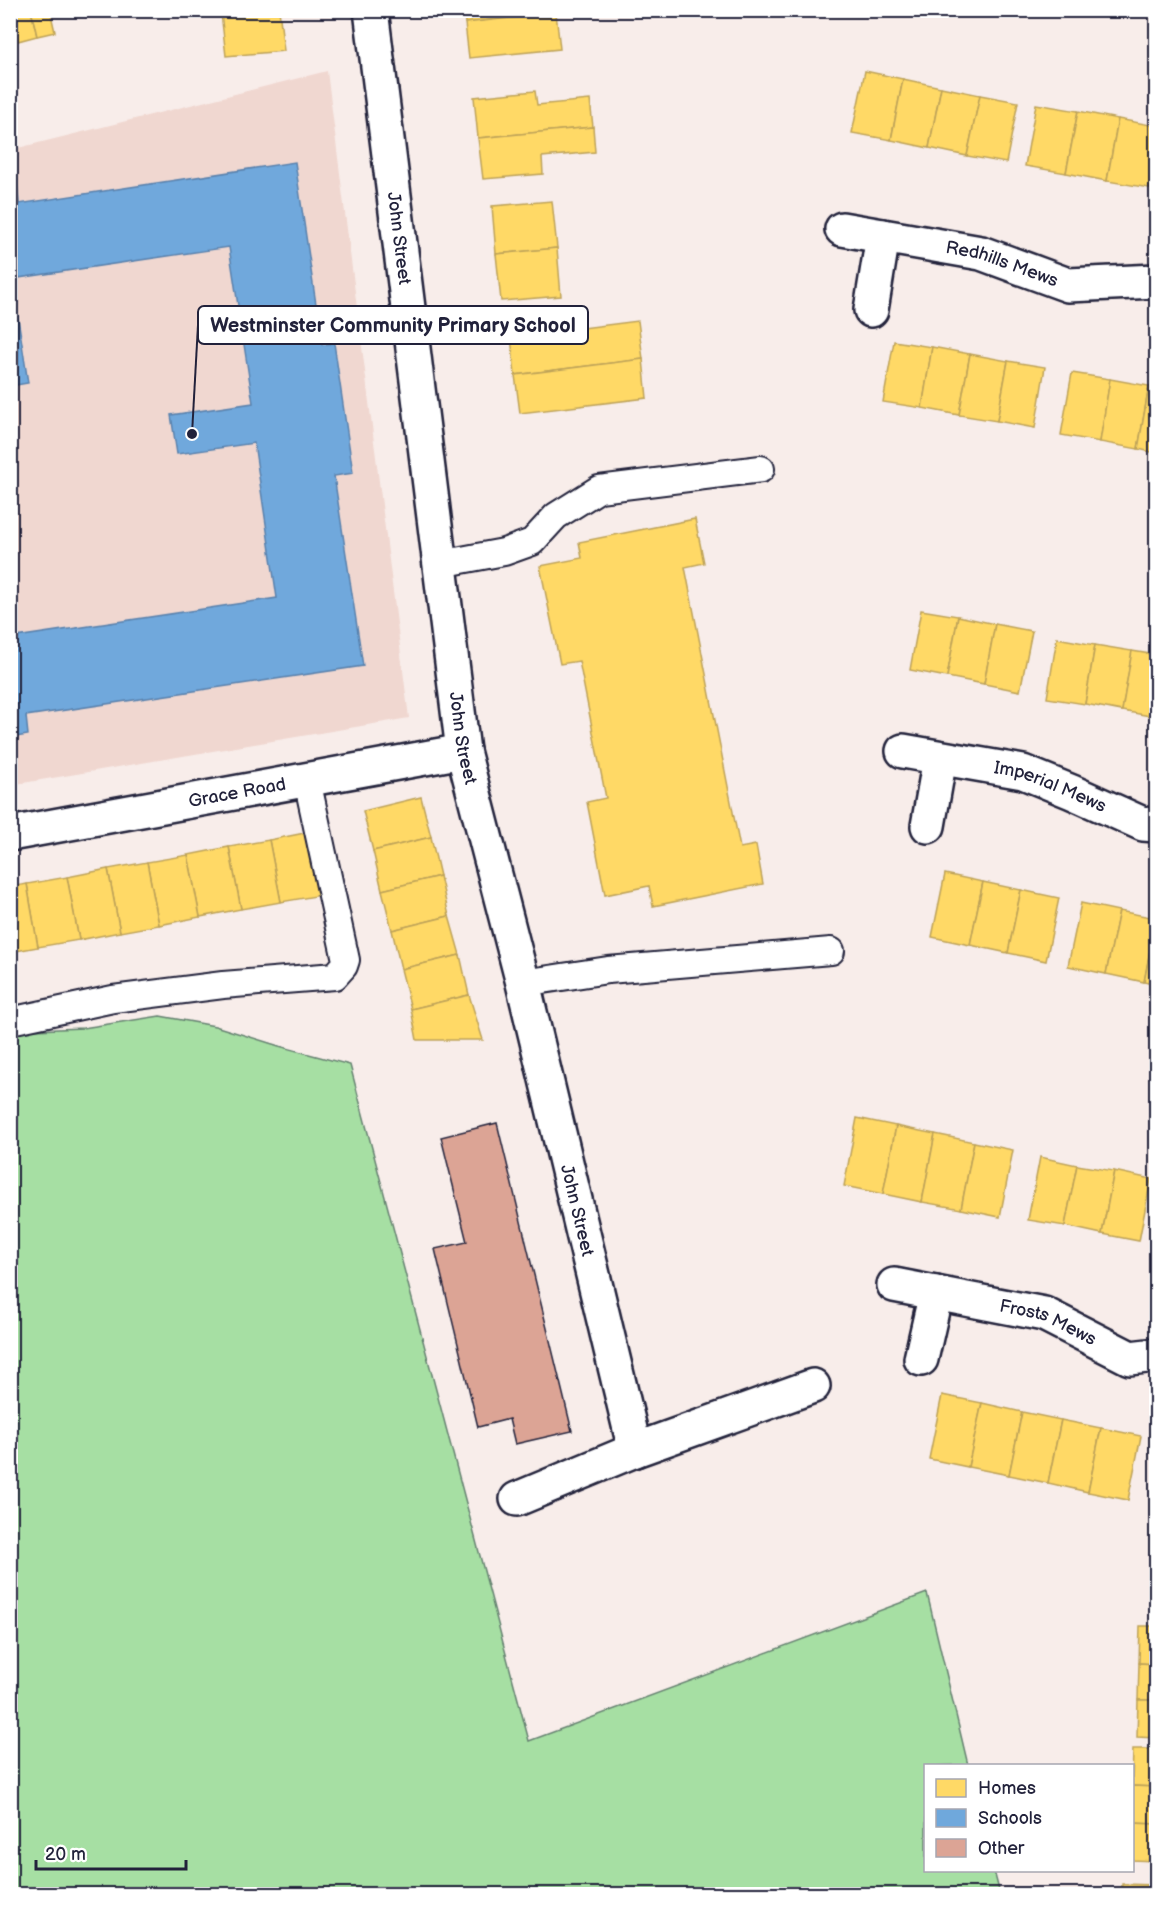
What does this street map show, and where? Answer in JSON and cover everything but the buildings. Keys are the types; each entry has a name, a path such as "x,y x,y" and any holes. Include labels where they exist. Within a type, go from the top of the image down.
{"street":[{"name":"John Street","path":"371,10 463,751 523,983 635,1450"},
{"name":"Redhills Mews","path":"842,229 981,253 1068,285 1156,281"},
{"path":"871,310 883,236"},
{"name":"Grace Road","path":"10,834 463,751"},
{"name":"Imperial Mews","path":"903,752 1023,772 1143,824 1156,825"},
{"path":"928,825 940,758"},
{"name":"Frosts Mews","path":"894,1285 1044,1314 1130,1358 1156,1355"},
{"path":"921,1359 936,1293"},
{"path":"517,1499 635,1450 813,1386"}],"lane":[{"path":"440,564 504,552 532,542 556,516 599,489 761,469"},
{"path":"10,1021 113,999 223,985 335,976 346,960 307,780"},
{"path":"523,983 608,970 831,951"}],"shaded area":[{"path":"327,71 409,718 11,785 10,150"}],"green space":[{"path":"160,1016 215,1026 350,1065 529,1741 927,1593 968,1764 924,1764 924,1872 994,1872 1000,1894 11,1894 10,1031 83,1028"}],"place":[{"name":"Westminster Community Primary School","path":"192,434"}]}
